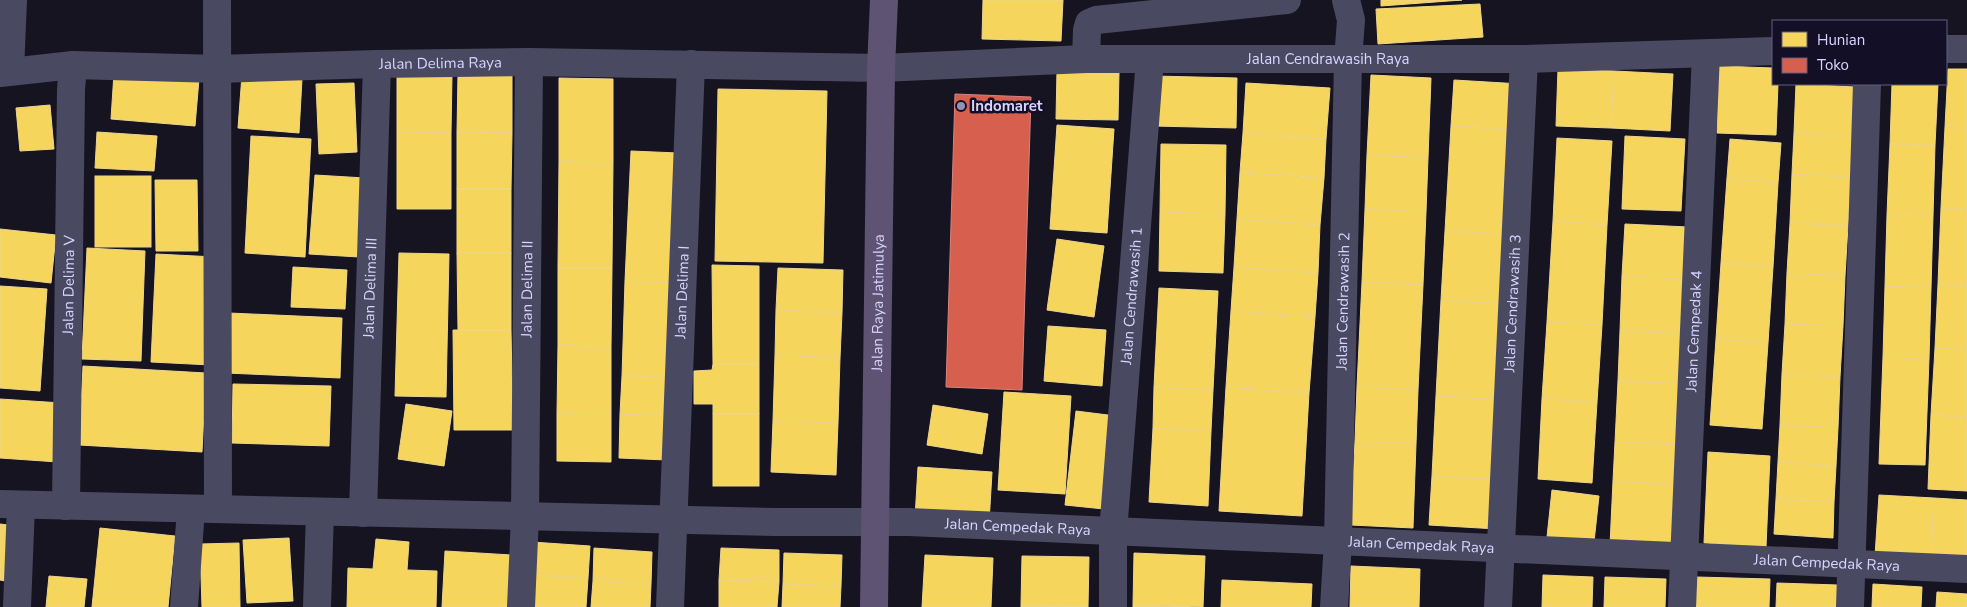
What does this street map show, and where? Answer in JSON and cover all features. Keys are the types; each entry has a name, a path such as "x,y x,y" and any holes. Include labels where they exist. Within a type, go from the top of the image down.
{"main road":[{"name":"Jalan Raya Jatimulya","path":"874,607 884,0"}],"street":[{"path":"5,72 12,0"},
{"path":"217,0 218,509"},
{"path":"1086,59 1087,30 1090,23 1096,20 1287,0"},
{"name":"Jalan Cendrawasih 2","path":"1334,607 1338,542 1348,60 1351,20 1346,0"},
{"path":"1947,49 1967,49"},
{"name":"Jalan Cendrawasih Raya","path":"882,68 1086,59 1524,59 1772,51"},
{"name":"Jalan Cempedak 4","path":"1682,607 1706,54"},
{"name":"Jalan Cendrawasih 1","path":"1113,607 1113,532 1150,59"},
{"name":"Jalan Cendrawasih 3","path":"1498,607 1524,59"},
{"name":"Jalan Delima Raya","path":"5,72 74,65 218,69 529,62 882,68"},
{"name":"Jalan Delima II","path":"521,607 525,516 529,62"},
{"name":"Jalan Delima III","path":"363,513 377,64"},
{"name":"Jalan Delima I","path":"670,607 691,64"},
{"name":"Jalan Delima V","path":"66,506 71,90 74,65"},
{"path":"1850,607 1853,564 1867,85"},
{"path":"11,504 18,607"},
{"name":"Jalan Cempedak Raya","path":"11,504 775,522 875,521 1967,569"},
{"path":"184,607 191,509"},
{"path":"317,607 320,512"}],"building: Hunian":[{"path":"983,0 1063,0 1061,41 982,39"},
{"path":"1381,0 1462,0 1381,6"},
{"path":"1480,4 1483,37 1378,44 1376,9"},
{"path":"1719,66 1772,68 1772,85 1778,85 1776,135 1717,133"},
{"path":"1558,69 1614,71 1611,128 1556,126"},
{"path":"1948,69 1967,69 1967,128 1945,127"},
{"path":"1057,70 1119,72 1118,120 1056,119"},
{"path":"1614,71 1673,74 1670,131 1611,128"},
{"path":"114,73 199,79 195,126 111,119"},
{"path":"458,74 512,74 512,133 457,132"},
{"path":"242,75 302,79 299,133 238,128"},
{"path":"397,75 452,75 451,133 397,132"},
{"path":"1371,75 1431,78 1428,158 1367,155"},
{"path":"1155,76 1237,78 1236,128 1154,126"},
{"path":"559,78 613,79 613,162 559,161"},
{"path":"1454,80 1521,84 1519,130 1451,126"},
{"path":"354,83 357,152 319,154 316,84"},
{"path":"1246,83 1330,88 1326,139 1243,133"},
{"path":"1796,85 1855,87 1853,136 1794,133"},
{"path":"1892,85 1938,85 1935,145 1890,144"},
{"path":"718,89 827,91 823,263 715,261"},
{"path":"50,105 54,149 20,151 16,108"},
{"path":"1057,125 1114,129 1107,233 1050,229"},
{"path":"1451,126 1519,130 1513,235 1445,231"},
{"path":"1945,127 1967,128 1967,210 1941,208"},
{"path":"97,132 157,136 154,171 95,168"},
{"path":"397,132 451,133 451,209 397,209"},
{"path":"457,132 512,133 511,189 457,189"},
{"path":"1243,133 1326,139 1324,178 1240,172"},
{"path":"1794,133 1853,136 1851,177 1792,174"},
{"path":"251,136 311,139 305,257 245,253"},
{"path":"1625,136 1685,139 1681,211 1622,209"},
{"path":"1557,138 1612,141 1607,225 1553,221"},
{"path":"1730,139 1781,143 1778,183 1727,178"},
{"path":"1161,144 1226,145 1225,214 1160,212"},
{"path":"1890,144 1935,145 1933,216 1887,215"},
{"path":"631,151 678,153 673,283 625,281"},
{"path":"1367,155 1428,158 1426,212 1365,209"},
{"path":"559,161 613,162 612,268 558,268"},
{"path":"1240,172 1324,178 1320,225 1237,219"},
{"path":"1792,174 1851,177 1848,226 1790,223"},
{"path":"315,175 365,178 359,257 309,254"},
{"path":"95,176 151,176 151,247 95,247"},
{"path":"1727,178 1778,183 1773,267 1721,263"},
{"path":"155,180 197,180 198,251 156,251"},
{"path":"457,189 511,189 511,253 457,253"},
{"path":"1941,208 1967,210 1967,286 1938,284"},
{"path":"1365,209 1426,212 1423,285 1362,282"},
{"path":"1160,212 1225,214 1223,273 1159,271"},
{"path":"1887,215 1933,216 1931,288 1885,286"},
{"path":"1237,219 1320,225 1318,273 1234,267"},
{"path":"1553,221 1607,225 1602,325 1547,322"},
{"path":"1790,223 1848,226 1845,276 1787,273"},
{"path":"1625,224 1688,227 1685,279 1622,276"},
{"path":"0,229 56,235 51,283 0,277"},
{"path":"1445,231 1513,235 1509,304 1441,300"},
{"path":"1057,239 1104,246 1094,317 1047,310"},
{"path":"87,248 145,251 141,361 82,359"},
{"path":"399,253 449,254 446,397 395,396"},
{"path":"457,253 511,253 511,330 458,330"},
{"path":"156,254 215,257 211,365 151,362"},
{"path":"1721,263 1773,267 1768,343 1716,339"},
{"path":"712,265 759,266 759,364 713,364"},
{"path":"293,267 347,270 345,309 291,307"},
{"path":"1234,267 1318,273 1315,317 1231,311"},
{"path":"558,268 612,268 611,346 558,345"},
{"path":"778,268 843,270 842,313 776,310"},
{"path":"1787,273 1845,276 1843,326 1785,324"},
{"path":"1622,276 1685,279 1683,334 1620,331"},
{"path":"625,281 673,283 669,377 622,376"},
{"path":"1362,282 1423,285 1418,390 1357,387"},
{"path":"1938,284 1967,286 1967,350 1935,348"},
{"path":"0,286 47,289 40,391 0,388"},
{"path":"1885,286 1931,288 1929,359 1883,357"},
{"path":"1159,288 1218,291 1213,390 1154,387"},
{"path":"1441,300 1509,304 1504,400 1436,396"},
{"path":"776,310 842,313 840,358 775,355"},
{"path":"1231,311 1315,317 1309,393 1226,387"},
{"path":"229,313 342,318 340,378 226,373"},
{"path":"1547,322 1602,325 1597,402 1542,399"},
{"path":"1785,324 1843,326 1840,377 1782,374"},
{"path":"1048,326 1106,330 1102,386 1044,381"},
{"path":"453,330 511,330 513,430 454,430"},
{"path":"1620,331 1683,334 1681,384 1618,381"},
{"path":"1716,339 1768,343 1762,429 1710,425"},
{"path":"558,345 611,346 611,414 557,413"},
{"path":"1935,348 1967,350 1967,417 1931,415"},
{"path":"775,355 840,358 838,423 773,421"},
{"path":"1883,357 1929,359 1925,465 1879,464"},
{"path":"713,364 759,364 759,414 713,414 713,404 694,404 694,371 712,370"},
{"path":"83,366 206,373 202,452 79,445"},
{"path":"1782,374 1840,377 1838,428 1780,425"},
{"path":"622,376 669,377 668,416 620,414"},
{"path":"1618,381 1681,384 1677,445 1615,442"},
{"path":"233,384 331,386 329,446 232,443"},
{"path":"1154,387 1213,390 1211,431 1153,428"},
{"path":"1226,387 1309,393 1302,516 1219,511"},
{"path":"1357,387 1418,390 1416,444 1355,441"},
{"path":"1004,392 1071,396 1065,494 998,490"},
{"path":"1436,396 1504,400 1500,480 1432,476"},
{"path":"0,399 62,403 58,462 0,458"},
{"path":"1542,399 1597,402 1592,483 1538,479"},
{"path":"406,404 452,411 444,466 398,459"},
{"path":"933,405 988,414 982,454 927,445"},
{"path":"1076,411 1116,416 1104,509 1065,505"},
{"path":"557,413 611,414 611,462 557,461"},
{"path":"620,414 668,416 667,460 619,458"},
{"path":"713,414 759,414 759,486 713,486"},
{"path":"1931,415 1967,417 1967,491 1928,489"},
{"path":"773,421 838,423 836,475 771,472"},
{"path":"1780,425 1838,428 1836,466 1778,462"},
{"path":"1153,428 1211,431 1208,506 1149,502"},
{"path":"1355,441 1416,444 1413,528 1351,525"},
{"path":"1615,442 1677,445 1676,485 1613,481"},
{"path":"1708,452 1770,456 1766,547 1704,543"},
{"path":"1778,462 1836,466 1834,502 1776,499"},
{"path":"918,467 992,472 989,523 915,518"},
{"path":"1432,476 1500,480 1497,529 1429,525"},
{"path":"1613,481 1676,485 1673,548 1610,545"},
{"path":"1552,490 1599,496 1594,542 1547,537"},
{"path":"1879,495 1934,498 1931,560 1875,556"},
{"path":"1934,498 1967,500 1967,562 1931,560"},
{"path":"1776,499 1834,502 1833,538 1774,534"},
{"path":"0,524 17,526 10,582 0,580"},
{"path":"100,528 175,536 168,607 92,607"},
{"path":"289,538 293,601 247,603 243,540"},
{"path":"376,539 409,542 407,570 437,571 436,607 347,607 348,568 373,569"},
{"path":"532,542 590,546 588,578 530,575"},
{"path":"239,543 240,607 202,607 200,544"},
{"path":"594,548 652,552 651,584 593,581"},
{"path":"721,548 779,550 779,582 719,580"},
{"path":"445,551 512,555 509,607 442,607"},
{"path":"784,553 842,555 841,586 783,584"},
{"path":"1134,553 1205,556 1203,607 1133,605"},
{"path":"925,555 993,558 991,607 922,607"},
{"path":"1022,556 1089,557 1088,607 1021,605"},
{"path":"1351,566 1420,569 1419,607 1350,607"},
{"path":"530,575 588,578 586,607 528,607"},
{"path":"1543,575 1593,577 1592,607 1542,607"},
{"path":"49,576 87,579 84,607 46,607"},
{"path":"1605,577 1666,579 1665,607 1604,607"},
{"path":"1697,577 1770,579 1769,607 1696,607"},
{"path":"719,580 779,582 777,607 719,607"},
{"path":"1222,580 1312,584 1311,607 1221,607"},
{"path":"593,581 651,584 650,607 591,607"},
{"path":"1777,583 1838,585 1838,607 1776,607"},
{"path":"783,584 841,586 840,607 782,607"},
{"path":"1873,584 1922,587 1921,607 1872,607"},
{"path":"1937,592 1967,594 1967,607 1936,607"},
{"path":"1021,605 1088,607 1021,607"},
{"path":"1133,605 1190,607 1133,607"}],"building: Toko":[{"path":"955,94 1031,97 1022,390 946,387"}],"place":[{"name":"Indomaret","path":"961,106"}]}
